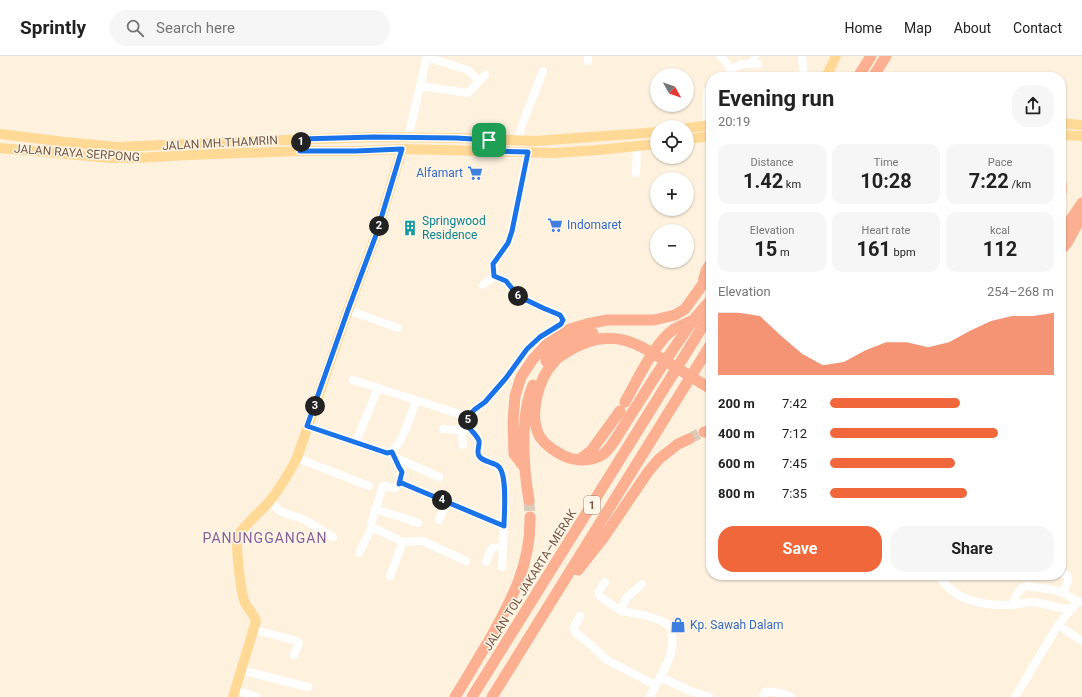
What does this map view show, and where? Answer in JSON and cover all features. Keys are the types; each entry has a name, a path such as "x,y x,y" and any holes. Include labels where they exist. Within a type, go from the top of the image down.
{"highway":[{"path":"861,72 871,56"},
{"path":"876,72 886,56"},
{"path":"1066,236 1082,203"},
{"path":"1066,238 1082,216"},
{"path":"1066,241 1082,234"},
{"path":"524,467 514,454 513,422 515,396 521,377 533,359 548,343 570,329 607,320 654,320 675,315 685,308 703,284 706,271"},
{"path":"706,305 699,311 672,350 607,451 603,455 589,460 568,458 552,450 540,437 536,424 535,408 538,392 544,376 555,361 589,340 608,338 646,345 706,377"},
{"path":"578,460 591,451 622,406 661,341 674,330 693,321"},
{"name":"JALAN TOL JAKARTA–MERAK","path":"472,697 706,321"},
{"path":"529,500 524,467 526,407 531,388 538,372 548,357 568,341 586,334 609,330 629,334 706,386"},
{"name":"1","path":"492,697 706,352"},
{"path":"555,596 604,538 648,472 659,459 678,444 689,439"},
{"path":"455,697 491,637 515,591 523,569 530,541 530,517"}],"main road":[{"path":"823,72 830,56"},
{"path":"828,72 836,56"},
{"path":"1066,123 1082,125"},
{"path":"694,127 705,126"},
{"name":"JALAN MH.THAMRIN","path":"0,134 117,147 374,137 535,141 650,133"},
{"path":"1066,135 1082,136"},
{"path":"694,138 706,137"},
{"path":"300,151 301,139"},
{"path":"488,151 489,140"},
{"name":"JALAN RAYA SERPONG","path":"0,148 110,158 137,158 300,151 402,149 554,153 650,145"},
{"path":"234,694 256,621 245,603 241,583 237,542 240,533 269,501 288,474 296,458 376,235 402,149"},
{"path":"703,284 706,281"}],"street":[{"path":"802,56 804,72"},
{"path":"408,138 426,57 468,70 482,78 468,93 420,86"},
{"path":"722,57 730,72"},
{"path":"732,72 742,64 755,61"},
{"path":"518,141 522,125 543,71"},
{"path":"705,126 706,109"},
{"path":"636,173 638,147"},
{"path":"494,276 493,264 508,243 512,231 528,152"},
{"path":"483,285 494,276"},
{"path":"463,444 462,434 469,416 474,410 485,402 510,373 527,349 540,337 561,324 563,320 560,315 518,296 506,281 494,276"},
{"path":"348,310 398,328"},
{"path":"353,380 469,416"},
{"path":"356,442 378,388"},
{"path":"359,553 372,528 371,524 383,486 395,488 399,484 402,472 393,455 394,450 406,429 416,400"},
{"path":"307,426 393,455 439,477"},
{"path":"443,429 465,428 478,438 480,445 478,453 479,456 498,466 504,476 505,496 502,567"},
{"path":"296,458 368,486"},
{"path":"399,484 402,483 504,526"},
{"path":"269,501 280,511 305,520 333,537"},
{"path":"439,520 447,502"},
{"path":"375,509 401,516 418,523"},
{"path":"372,528 403,542 423,542 466,561"},
{"path":"390,576 403,542"},
{"path":"486,562 492,548 495,546 503,547"},
{"path":"1063,593 1068,580 1066,575"},
{"path":"943,580 946,585 957,594 979,603 1012,606 1030,602 1061,608 1072,608"},
{"path":"605,582 599,591 599,595 601,597 621,611 648,616 669,626 672,630 672,648 668,660 650,697"},
{"path":"621,611 626,598 642,584"},
{"path":"1012,606 1018,592 1027,586 1054,590 1080,602 1072,608 1058,625 1015,697"},
{"path":"580,616 574,626 576,633 608,660 655,685"},
{"path":"1058,625 1082,641"},
{"path":"254,629 297,641 299,643 294,655"},
{"path":"241,670 308,687"},
{"path":"660,677 688,690 709,697"},
{"path":"763,697 767,690 791,697"},
{"path":"234,694 257,697"}],"tunnel":[{"path":"689,439 704,432"},
{"path":"529,500 530,517"}],"place":[{"name":"Alfamart","path":"475,173"},
{"name":"Indomaret","path":"555,225"},
{"name":"Springwood Residence","path":"410,228"},
{"name":"Kp. Sawah Dalam","path":"678,625"}],"district":[{"name":"PANUNGGANGAN","path":"265,538"}],"route":[{"path":"374,137 489,140 488,151 528,152 512,231 508,243 493,264 494,276 506,281 518,296 560,315 563,320 561,324 540,337 527,349 498,387 485,402 474,410 469,416 468,426 478,438 480,445 478,455 498,466 504,476 504,526 402,483 399,484 402,471 392,452 387,453 307,426 376,235 402,149 300,151 301,139 374,137"}]}
